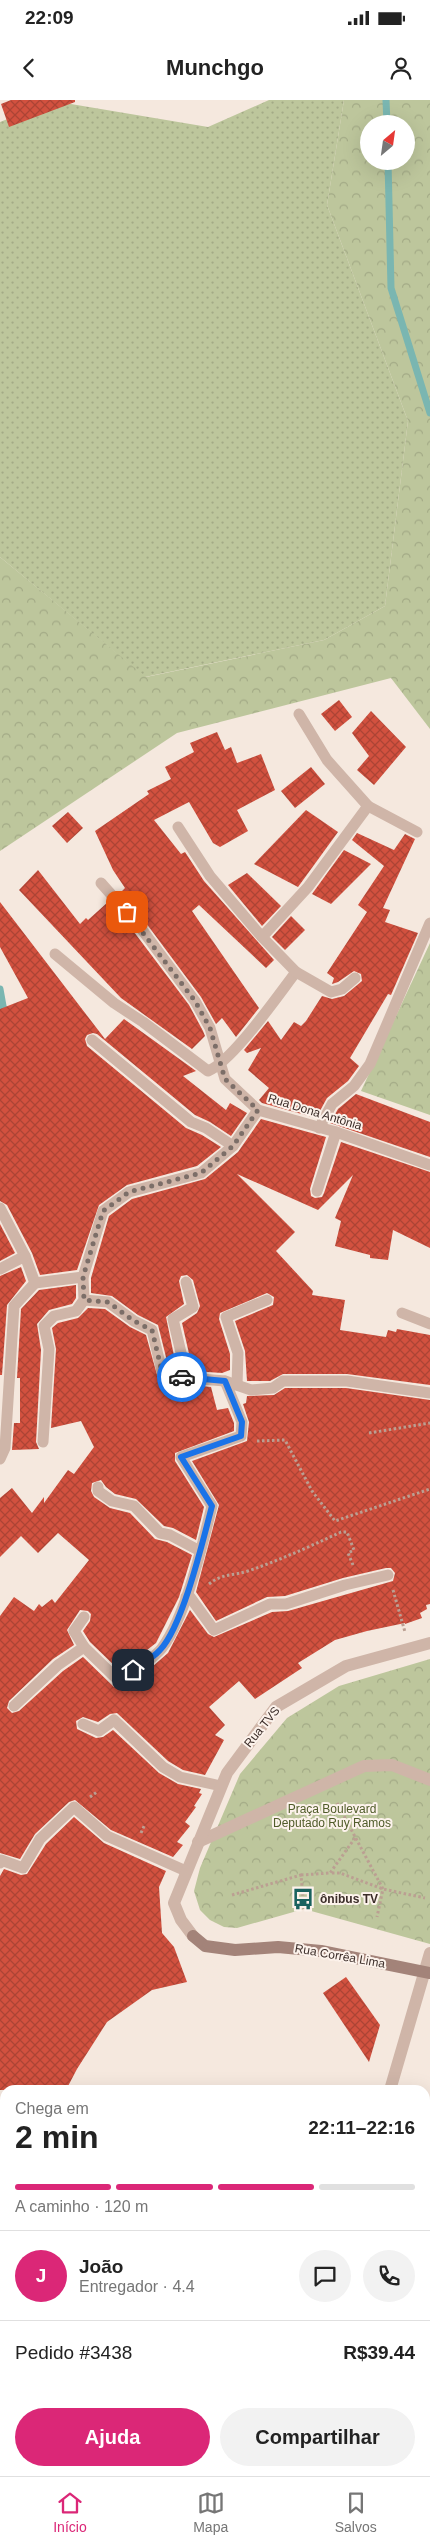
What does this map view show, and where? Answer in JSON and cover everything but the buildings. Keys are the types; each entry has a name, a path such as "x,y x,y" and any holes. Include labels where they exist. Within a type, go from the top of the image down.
{"street":[{"name":"Rua TVS","path":"194,1936 181,1920 174,1903 227,1773 276,1707 346,1666 430,1643"},
{"path":"198,1842 364,1766 392,1765 430,1780"},
{"name":"Rua Corrêa Lima","path":"194,1936 205,1946 235,1950 278,1947 321,1951 427,1973"},
{"path":"392,2085 427,1973 430,1953"}],"lane":[{"path":"299,714 327,760 368,806 417,832"},
{"path":"262,938 308,887 368,806"},
{"path":"178,826 210,876 262,938 296,972 331,992 342,989 354,978"},
{"name":"Rua Dona Antônia","path":"101,883 140,927 195,1001 210,1028 225,1079 258,1110 336,1132 430,1164"},
{"path":"319,1128 332,1104 354,1086 370,1064 430,924"},
{"path":"54,954 114,1003 144,1022 195,1063 208,1071 220,1063 255,1027 296,972"},
{"path":"92,1040 191,1122 206,1128 233,1146"},
{"path":"43,1442 49,1349 44,1326 54,1316 76,1311 84,1300 83,1277 103,1211 129,1192 201,1173 233,1146 258,1110"},
{"path":"317,1191 336,1132"},
{"path":"0,1208 25,1256 35,1283"},
{"path":"0,1269 25,1256"},
{"path":"0,1459 5,1448 14,1306 35,1283 83,1277"},
{"path":"186,1282 193,1307 173,1319 187,1378"},
{"path":"84,1300 108,1302 134,1321 152,1330 163,1376 225,1381 251,1390 274,1388 283,1381 347,1381 430,1393"},
{"path":"237,1385 238,1353 226,1317 268,1300"},
{"path":"402,1313 430,1324"},
{"path":"84,1617 74,1631 84,1647 119,1681 161,1650 188,1597 212,1506 181,1457 241,1436 242,1422 225,1381"},
{"path":"98,1487 98,1491 112,1501 134,1506 160,1533 170,1535 200,1551"},
{"path":"188,1597 214,1630 270,1604 286,1604 388,1575"},
{"path":"14,1706 58,1665 84,1647"},
{"path":"83,1724 99,1732 114,1720 163,1767 180,1777 221,1786"},
{"path":"0,1861 23,1868 40,1839 74,1807 107,1836 186,1871"}],"path":[{"path":"369,1433 430,1422"},
{"path":"241,1436 259,1441 285,1440 312,1491 335,1521 430,1489"},
{"path":"188,1597 220,1576 247,1571 304,1550 341,1532 347,1532 354,1550 348,1553 359,1582"},
{"path":"388,1575 410,1648"},
{"path":"337,1804 383,1889 377,1918"},
{"path":"330,1873 356,1838"},
{"path":"232,1894 301,1875 340,1873 383,1889 425,1898"},
{"path":"301,1875 304,1909"}],"green space":[{"path":"269,100 344,100 327,205 408,421 385,606 324,640 145,677 0,557 0,122 53,101 208,127"},
{"path":"344,100 430,100 430,729 391,678 177,733 0,851 0,557 146,677 324,640 385,606 408,421 327,205"},
{"path":"430,943 430,1115 361,1091"},
{"name":"Praça Boulevard Deputado Ruy Ramos","path":"430,1659 430,1944 304,1909 237,1928 224,1927 210,1920 200,1910 194,1891 200,1868 240,1774 287,1718 339,1686"}],"waterway":[{"path":"386,100 387,115"},
{"path":"388,170 391,288 430,413"},
{"path":"0,989 5,1017"}],"way so far":[{"path":"127,912 195,1001 210,1028 225,1079 258,1110 233,1146 201,1173 129,1192 103,1211 83,1277 84,1300 108,1302 134,1321 152,1330 163,1376 182,1377"}],"place":[{"name":"ônibus TV","path":"303,1899"}],"route":[{"path":"133,1670 161,1650 170,1635 186,1597 212,1506 181,1457 241,1436 242,1422 225,1381 182,1377"}]}
